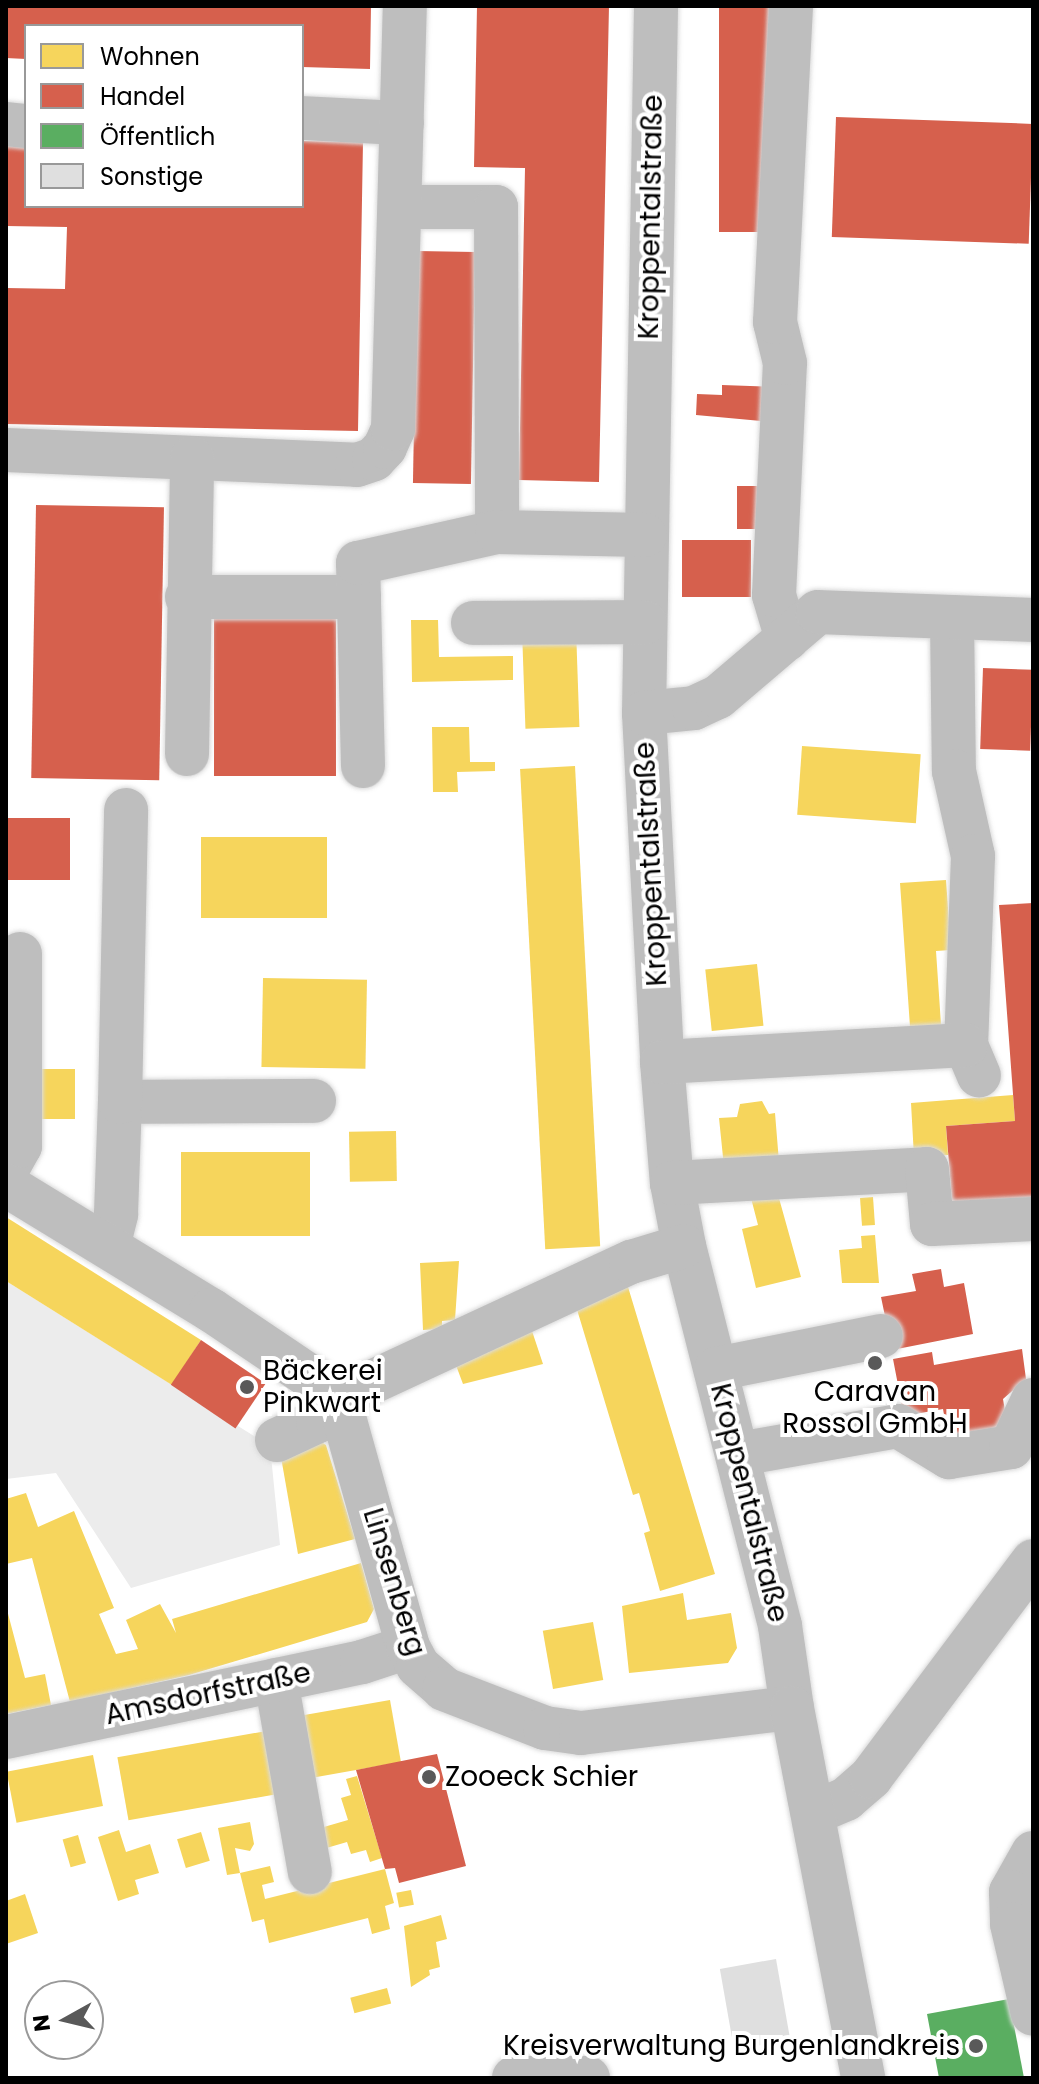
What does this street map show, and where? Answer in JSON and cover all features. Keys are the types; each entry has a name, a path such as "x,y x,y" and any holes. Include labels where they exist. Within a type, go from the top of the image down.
{"street":[{"path":"6,450 357,465 374,459 385,447 393,429 405,6"},
{"name":"Kroppentalstraße","path":"656,6 644,713 662,1062 672,1183 684,1246 780,1626 792,1708"},
{"path":"787,639 774,595 785,363 775,322 791,6"},
{"path":"304,118 402,123"},
{"path":"400,207 496,207 497,532"},
{"path":"187,754 187,597 192,458"},
{"path":"363,766 358,563 497,532 645,535"},
{"path":"187,597 359,597"},
{"path":"644,713 694,708 718,697 818,612 1033,620"},
{"path":"662,1062 973,1060 973,856 954,771 952,617"},
{"path":"473,623 645,622"},
{"path":"109,1243 120,1102 126,810"},
{"path":"6,1171 20,1146 20,954"},
{"path":"120,1102 314,1101"},
{"path":"672,1183 927,1169 932,1224 1032,1225"},
{"path":"6,1185 109,1243 315,1380 340,1403"},
{"path":"277,1440 340,1403 357,1389 631,1262 684,1246"},
{"path":"716,1369 881,1336"},
{"path":"739,1454 898,1426 949,1457 1011,1447 1033,1400"},
{"name":"Linsenberg","path":"340,1403 408,1647 418,1666 444,1689 563,1732 792,1708"},
{"path":"813,1813 846,1799 871,1777 1033,1561"},
{"name":"Amsdorfstraße","path":"6,1737 276,1680 408,1647"},
{"path":"276,1680 310,1872"},
{"path":"792,1708 863,2078"},
{"path":"1033,1853 1011,1892 1012,1924 1033,2014"},
{"path":"514,2078 588,2078"}],"shaded area":[{"path":"6,1281 270,1446 280,1545 131,1588 56,1473 6,1479"}],"building: Wohnen":[{"path":"411,620 438,620 439,657 513,656 513,680 412,682"},
{"path":"576,629 579,727 525,729 522,631"},
{"path":"432,727 469,727 470,762 495,762 495,771 457,772 458,792 433,792"},
{"path":"802,746 921,754 916,823 797,815"},
{"path":"575,766 600,1246 545,1249 520,769"},
{"path":"201,837 327,837 327,918 201,918"},
{"path":"946,880 951,950 936,951 942,1039 911,1041 900,883"},
{"path":"757,964 763,1026 712,1031 705,969"},
{"path":"263,978 367,980 365,1069 261,1067"},
{"path":"24,1069 75,1069 75,1119 24,1119"},
{"path":"1013,1095 1015,1121 946,1126 948,1155 914,1157 911,1103"},
{"path":"762,1101 769,1114 775,1113 779,1162 724,1167 719,1118 737,1117 740,1104"},
{"path":"396,1131 397,1181 350,1182 349,1132"},
{"path":"181,1152 310,1152 310,1236 181,1236"},
{"path":"777,1191 801,1277 756,1288 742,1229 758,1225 751,1198"},
{"path":"873,1197 875,1225 862,1226 860,1198"},
{"path":"6,1217 201,1340 172,1385 6,1281"},
{"path":"875,1235 879,1283 842,1283 839,1250 862,1248 861,1236"},
{"path":"459,1261 455,1320 442,1321 442,1329 423,1330 420,1263"},
{"path":"625,1277 715,1574 660,1591 644,1533 650,1531 639,1493 633,1495 572,1293"},
{"path":"530,1325 543,1364 463,1384 454,1360"},
{"path":"318,1440 326,1445 355,1539 298,1554 281,1457"},
{"path":"26,1493 38,1527 74,1511 114,1608 99,1614 116,1654 138,1649 126,1620 160,1604 176,1633 172,1619 361,1563 374,1609 367,1622 189,1675 70,1702 32,1558 6,1564 6,1499"},
{"path":"683,1593 687,1620 731,1613 737,1648 728,1663 629,1673 622,1606"},
{"path":"6,1606 25,1678 45,1674 51,1705 6,1714"},
{"path":"593,1622 603,1680 553,1689 543,1631"},
{"path":"390,1700 401,1762 305,1779 294,1717"},
{"path":"272,1730 283,1793 128,1820 117,1757"},
{"path":"93,1755 103,1806 17,1823 7,1772"},
{"path":"357,1776 382,1858 370,1862 366,1850 351,1854 347,1842 323,1849 317,1829 348,1820 341,1798 351,1795 346,1779"},
{"path":"250,1822 254,1844 250,1851 235,1848 240,1873 227,1875 218,1828"},
{"path":"119,1830 126,1852 150,1844 159,1873 135,1880 139,1894 118,1901 98,1837"},
{"path":"201,1832 210,1861 186,1868 177,1839"},
{"path":"78,1835 86,1863 71,1867 63,1839"},
{"path":"270,1866 274,1882 262,1885 265,1899 385,1869 394,1903 385,1906 390,1929 372,1934 368,1918 269,1943 264,1919 252,1922 240,1873"},
{"path":"411,1890 414,1905 399,1908 396,1893"},
{"path":"25,1894 38,1933 6,1944 6,1901"},
{"path":"441,1915 447,1939 436,1942 440,1967 429,1970 430,1975 411,1987 404,1926"},
{"path":"387,1988 391,2003 354,2013 350,1998"}],"building: Handel":[{"path":"6,6 371,6 370,69 304,67 304,24 24,24 24,59 6,58"},
{"path":"477,6 609,6 599,482 519,480 525,168 474,167"},
{"path":"719,6 769,6 769,232 719,232"},
{"path":"836,117 1033,124 1029,244 832,237"},
{"path":"6,136 24,136 24,208 304,208 304,141 363,142 358,431 6,424 6,288 65,289 67,227 6,226"},
{"path":"417,251 475,252 471,484 413,483"},
{"path":"722,385 775,387 773,422 696,415 697,394 722,395"},
{"path":"737,486 766,486 766,529 737,529"},
{"path":"36,505 164,507 159,780 31,778"},
{"path":"682,540 751,540 751,597 682,597"},
{"path":"214,613 336,613 336,776 214,776"},
{"path":"983,668 1033,670 1030,751 980,749"},
{"path":"6,818 70,818 70,880 6,880"},
{"path":"1033,903 1033,1208 953,1214 946,1126 1015,1121 999,905"},
{"path":"941,1269 944,1287 964,1283 973,1334 892,1350 881,1297 916,1291 912,1274"},
{"path":"201,1340 266,1384 235,1428 171,1385"},
{"path":"1022,1349 1026,1379 1003,1399 1009,1434 949,1444 943,1409 904,1416 893,1359 932,1352 934,1365"},
{"path":"437,1754 466,1866 399,1883 395,1868 385,1869 356,1770"}],"building: Öffentlich":[{"name":"Kreisverwaltung Burgenlandkreis","path":"1009,1999 1024,2078 939,2078 927,2014"}],"building: Sonstige":[{"path":"776,1959 790,2040 734,2050 720,1969"}],"place":[{"name":"Caravan Rossol GmbH","path":"875,1363"},
{"name":"Bäckerei Pinkwart","path":"247,1387"},
{"name":"Zooeck Schier","path":"429,1777"},
{"name":"Kreisverwaltung Burgenlandkreis","path":"976,2046"}]}
